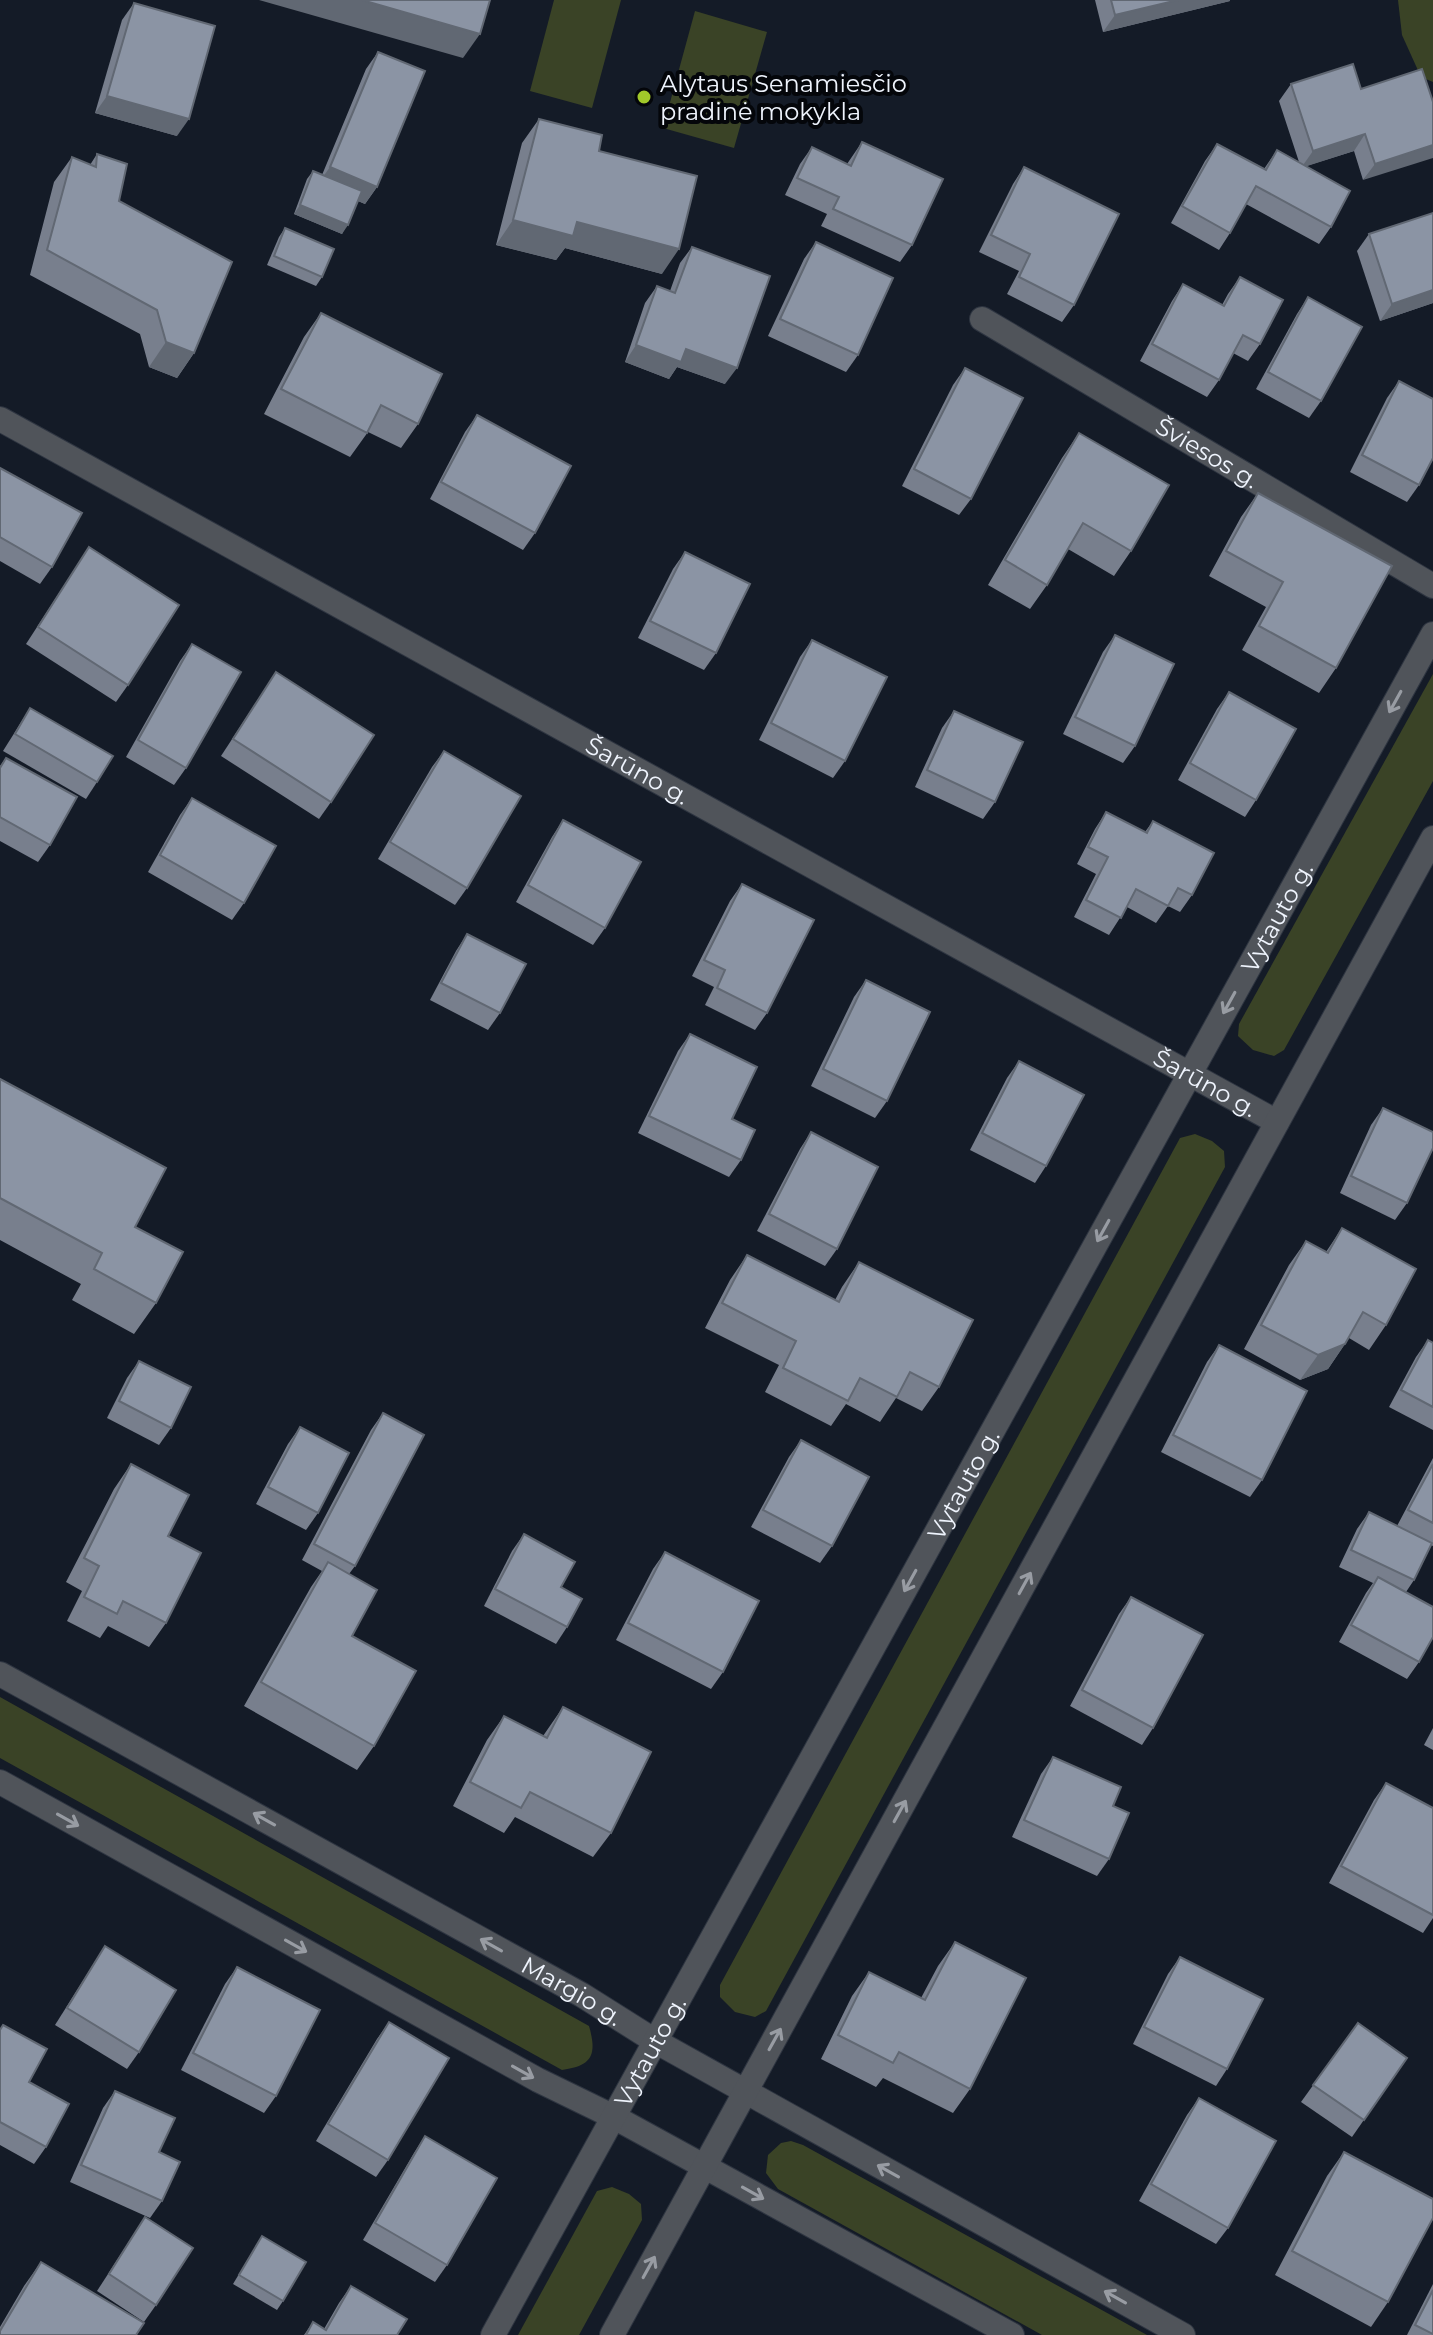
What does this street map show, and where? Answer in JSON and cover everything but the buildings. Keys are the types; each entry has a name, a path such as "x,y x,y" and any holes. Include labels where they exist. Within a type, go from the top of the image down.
{"street":[{"name":"Šviesos g.","path":"982,319 1433,586"},
{"name":"Šarūno g.","path":"0,419 1277,1122"},
{"name":"Vytauto g.","path":"493,2335 1433,634"},
{"path":"612,2335 1433,838"},
{"name":"Margio g.","path":"0,1674 582,1995 655,2041 1183,2335"},
{"path":"0,1782 538,2080 614,2117 1012,2335"}],"green space":[{"path":"554,0 621,0 592,108 530,91"},
{"path":"1398,0 1433,0 1433,82 1421,77 1402,35"},
{"path":"695,11 767,32 734,148 663,128"},
{"path":"1433,674 1433,781 1284,1050 1274,1056 1253,1050 1238,1036 1239,1024"},
{"path":"1195,1134 1212,1141 1224,1151 1225,1167 766,2011 755,2017 735,2012 720,1997 720,1985 1180,1138"},
{"path":"0,1697 589,2026 593,2044 590,2057 580,2065 562,2070 0,1758"},
{"path":"791,2141 1147,2335 1042,2335 778,2189 766,2173 768,2155 781,2143"},
{"path":"612,2187 629,2194 641,2204 642,2220 579,2335 518,2335 597,2191"}],"place":[{"name":"Alytaus Senamiesčio pradinė mokykla","path":"644,97"}]}
